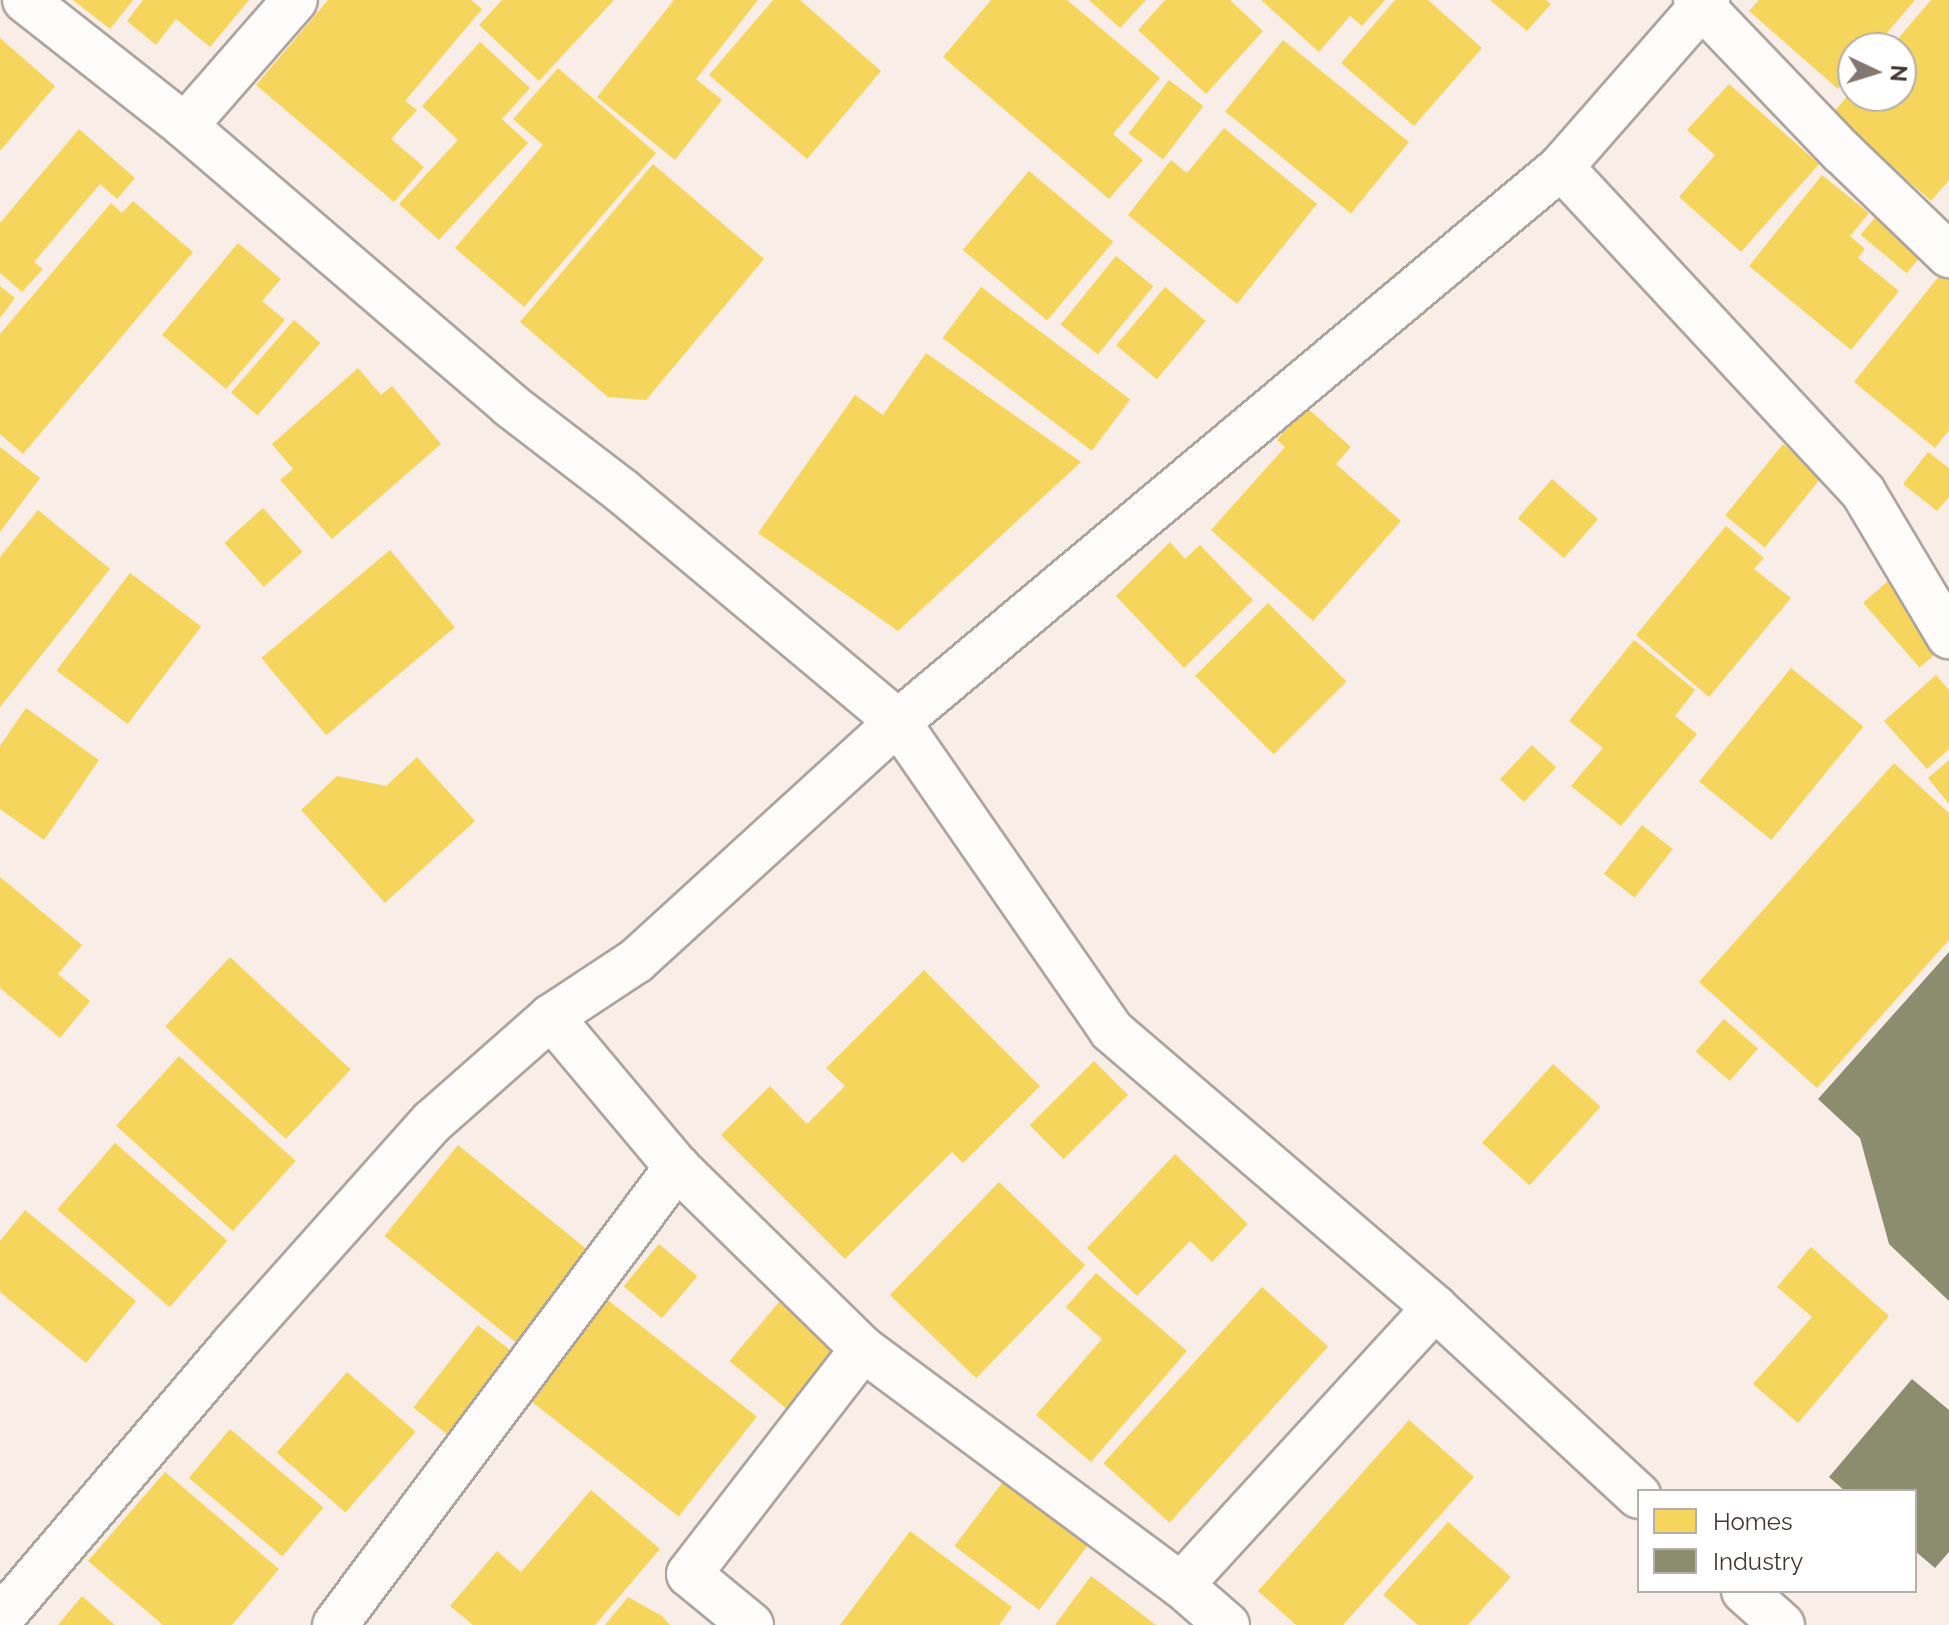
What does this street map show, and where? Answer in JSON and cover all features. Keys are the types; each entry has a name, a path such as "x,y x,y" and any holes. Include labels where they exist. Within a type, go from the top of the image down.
{"street":[{"path":"25,0 185,126 510,405 622,491 898,722 1111,1030 1435,1308 1637,1494"},
{"path":"185,126 295,0"},
{"path":"0,1619 233,1345 432,1122 551,1017 636,961 898,722 1561,167 1702,2 1842,152 1949,255"},
{"path":"1561,167 1863,492 1949,636"},
{"path":"551,1017 677,1167 863,1349 1181,1585 1227,1625"},
{"path":"335,1625 677,1167"},
{"path":"1181,1585 1435,1308"},
{"path":"751,1625 689,1574 863,1349"},
{"path":"1746,1593 1782,1625"}],"building: Homes":[{"path":"73,0 133,0 110,29"},
{"path":"143,0 249,0 210,47 176,19 156,45 127,21"},
{"path":"328,0 471,0 482,9 405,101 417,110 391,139 424,167 394,202 256,85"},
{"path":"502,0 614,0 539,81 479,25"},
{"path":"674,0 758,0 696,79 722,100 675,160 597,97"},
{"path":"773,0 800,0 881,71 807,159 709,75"},
{"path":"991,0 1067,0 1160,78 1113,134 1143,160 1109,199 943,57"},
{"path":"1089,0 1146,0 1120,28"},
{"path":"1165,0 1230,0 1263,31 1206,94 1138,30"},
{"path":"1261,0 1385,0 1362,26 1350,16 1319,52"},
{"path":"1395,0 1428,0 1482,48 1414,126 1341,63"},
{"path":"1490,0 1546,0 1551,4 1527,31"},
{"path":"1759,0 1915,0 1888,32 1837,32 1837,88 1749,11"},
{"path":"1931,0 1949,0 1949,180 1931,201 1832,114 1837,108 1837,112 1917,112 1917,32 1904,32"},
{"path":"0,38 55,86 0,151"},
{"path":"1283,40 1409,142 1351,213 1225,111"},
{"path":"480,42 530,88 502,119 528,143 439,240 399,204 458,140 422,106"},
{"path":"558,68 656,153 524,307 455,248 543,145 513,119"},
{"path":"1169,80 1203,106 1163,159 1129,134"},
{"path":"1729,84 1819,164 1741,252 1679,197 1715,155 1687,130"},
{"path":"1224,128 1317,204 1237,304 1128,215 1171,160 1187,173"},
{"path":"79,129 135,178 117,199 100,184 34,262 43,269 22,292 0,273 0,223"},
{"path":"653,164 764,259 646,400 608,397 520,322"},
{"path":"1029,171 1113,242 1047,321 963,250"},
{"path":"1822,175 1869,213 1850,236 1865,249 1858,258 1899,291 1851,350 1749,266"},
{"path":"133,201 193,252 23,454 0,434 0,334 111,203 122,213"},
{"path":"1878,214 1924,253 1907,273 1861,235"},
{"path":"238,243 281,279 262,301 285,320 226,389 162,335"},
{"path":"1116,256 1153,286 1098,355 1061,324"},
{"path":"1944,270 1949,274 1949,430 1935,448 1854,382"},
{"path":"0,286 15,298 0,318"},
{"path":"981,287 1130,400 1092,451 942,338"},
{"path":"1165,287 1206,321 1157,379 1116,345"},
{"path":"294,320 320,343 257,415 231,392"},
{"path":"926,353 1081,462 898,631 758,533 855,395 883,415"},
{"path":"358,368 381,395 392,386 441,444 332,539 280,480 293,469 272,444"},
{"path":"1305,406 1351,447 1336,464 1401,521 1313,621 1211,530 1285,447 1277,440"},
{"path":"1783,444 1823,476 1765,548 1725,515"},
{"path":"0,447 40,478 0,532"},
{"path":"1928,452 1949,468 1949,497 1937,511 1903,484"},
{"path":"1552,479 1598,519 1564,558 1518,518"},
{"path":"263,508 302,552 264,587 224,543"},
{"path":"38,510 110,569 0,707 0,557"},
{"path":"1726,526 1764,558 1754,569 1791,598 1709,697 1636,635"},
{"path":"1170,542 1185,559 1200,545 1253,600 1184,668 1116,596"},
{"path":"390,550 455,627 326,735 261,658"},
{"path":"130,573 201,627 128,724 57,670"},
{"path":"1888,581 1944,646 1920,668 1863,603"},
{"path":"1268,603 1346,681 1274,754 1195,676"},
{"path":"1634,640 1695,690 1675,716 1697,734 1621,826 1571,786 1603,748 1569,721"},
{"path":"1791,668 1863,727 1771,840 1699,781"},
{"path":"1936,675 1949,690 1949,749 1927,769 1884,721"},
{"path":"26,708 99,760 44,840 0,809 0,746"},
{"path":"1532,745 1556,768 1524,802 1500,779"},
{"path":"417,757 475,821 385,903 301,810 337,776 386,786"},
{"path":"1949,760 1949,804 1928,778"},
{"path":"1894,763 1949,813 1949,940 1817,1088 1699,982"},
{"path":"1642,825 1673,849 1635,898 1604,874"},
{"path":"0,877 82,945 58,974 90,1001 60,1038 0,988"},
{"path":"230,957 351,1070 286,1139 165,1026"},
{"path":"924,970 1040,1086 963,1163 952,1152 845,1259 721,1135 770,1086 807,1124 845,1086 826,1068"},
{"path":"1724,1019 1758,1049 1730,1081 1696,1051"},
{"path":"179,1056 296,1161 233,1231 116,1126"},
{"path":"1094,1061 1128,1095 1064,1159 1030,1125"},
{"path":"1553,1064 1601,1107 1530,1186 1482,1143"},
{"path":"115,1143 227,1241 170,1307 57,1209"},
{"path":"458,1145 593,1255 520,1345 384,1236"},
{"path":"1175,1154 1248,1224 1212,1262 1190,1241 1137,1296 1087,1248"},
{"path":"999,1182 1085,1265 976,1378 890,1295"},
{"path":"25,1210 136,1301 86,1363 0,1292 0,1241"},
{"path":"659,1244 697,1276 662,1318 624,1286"},
{"path":"1811,1247 1889,1316 1798,1423 1753,1384 1812,1317 1777,1287"},
{"path":"1096,1273 1187,1351 1091,1462 1036,1415 1102,1339 1066,1307"},
{"path":"1262,1287 1328,1347 1170,1523 1103,1463"},
{"path":"600,1294 757,1417 679,1517 522,1394"},
{"path":"779,1302 840,1353 791,1412 730,1361"},
{"path":"478,1325 514,1353 450,1436 413,1408"},
{"path":"347,1372 416,1432 345,1512 277,1453"},
{"path":"1409,1420 1474,1477 1343,1625 1296,1625 1258,1591"},
{"path":"230,1429 323,1507 282,1556 189,1478"},
{"path":"165,1472 279,1569 232,1625 163,1625 88,1561"},
{"path":"1005,1479 1090,1543 1039,1610 954,1546"},
{"path":"591,1490 660,1549 595,1625 473,1625 450,1606 497,1551 521,1572"},
{"path":"1448,1522 1511,1577 1468,1625 1418,1625 1383,1595"},
{"path":"910,1531 1012,1607 999,1625 840,1625"},
{"path":"1091,1576 1156,1625 1055,1625"},
{"path":"82,1596 115,1625 58,1625"},
{"path":"628,1597 662,1616 670,1625 605,1625"}],"building: Industry":[{"path":"1949,952 1949,1301 1889,1244 1860,1138 1818,1099"},
{"path":"1912,1379 1949,1410 1949,1552 1935,1568 1917,1553 1917,1489 1843,1489 1829,1477"}]}
